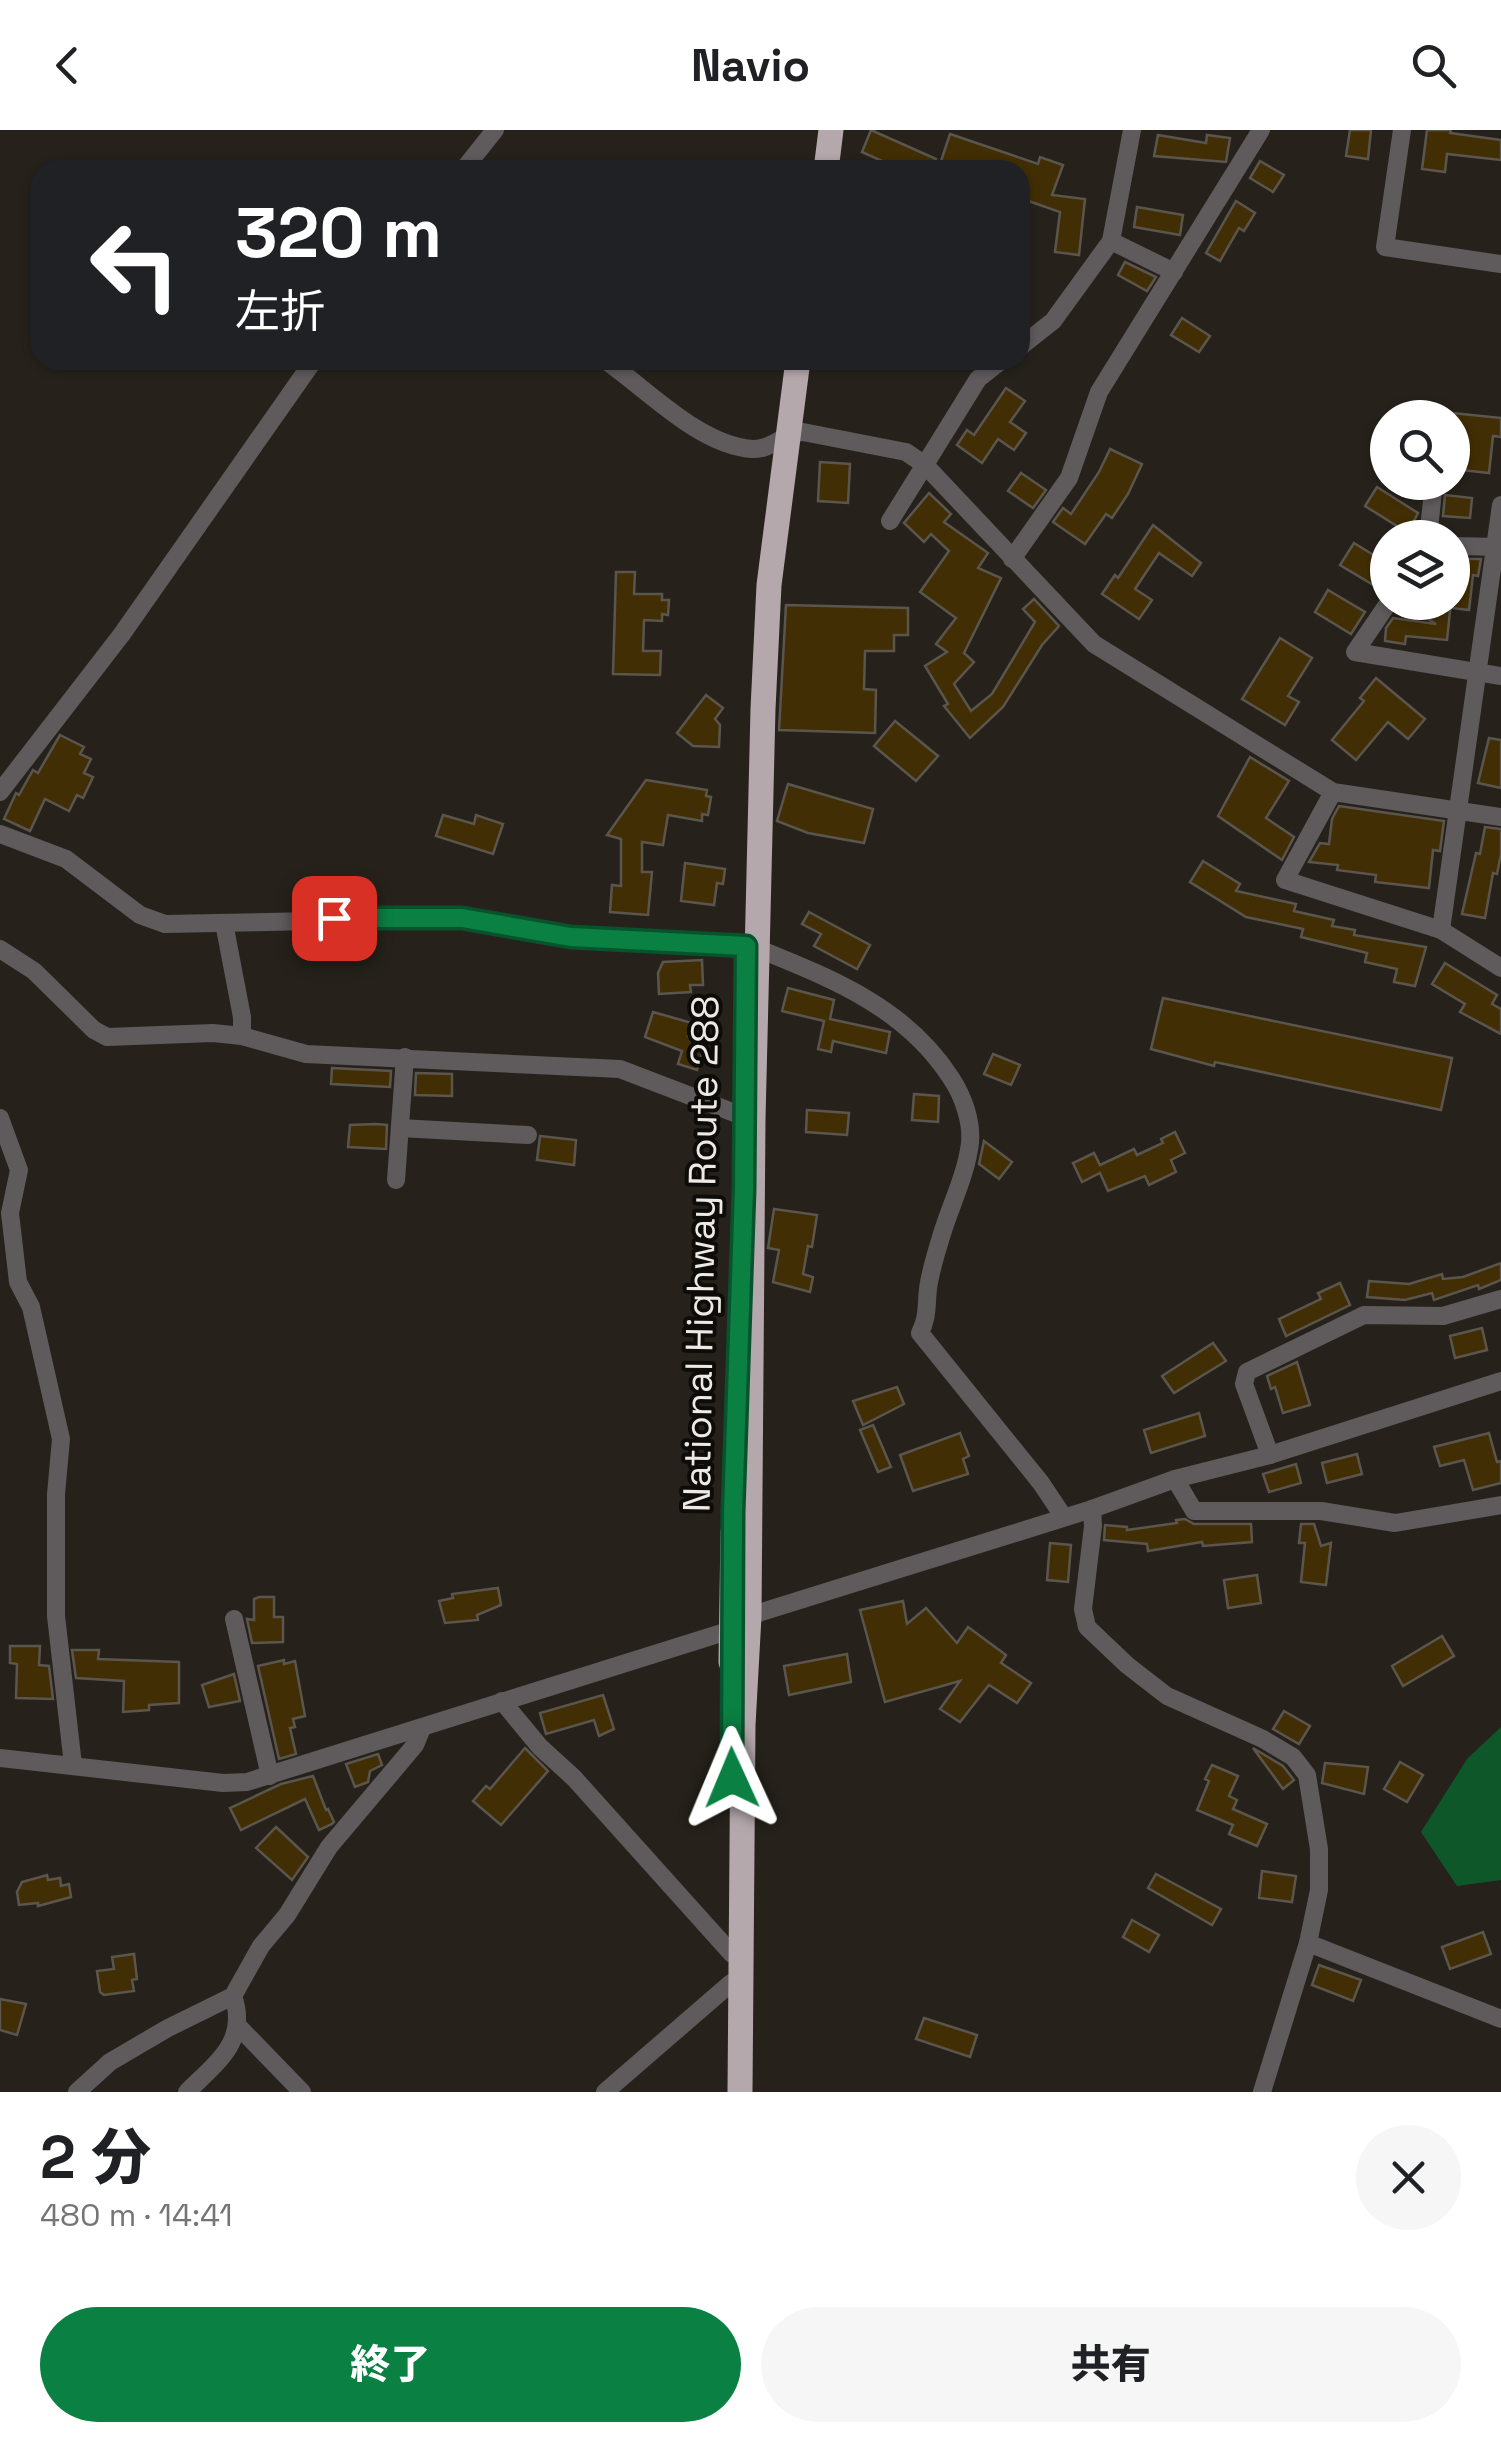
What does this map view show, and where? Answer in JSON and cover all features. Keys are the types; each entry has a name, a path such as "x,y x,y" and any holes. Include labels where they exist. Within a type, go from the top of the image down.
{"highway":[{"path":"812,160 816,130"},
{"path":"827,160 831,130"},
{"name":"National Highway Route 288","path":"730,2092 729,1849 740,1623 752,947 751,701 785,370"},
{"name":"National Highway Route 288","path":"780,439 796,370"},
{"name":"National Highway Route 288","path":"740,1623 740,2092"}],"street":[{"path":"471,160 494,130"},
{"path":"1030,340 1054,322 1111,240 1132,130"},
{"path":"1012,559 1069,478 1099,392 1262,130"},
{"path":"1402,130 1385,247 1501,264"},
{"path":"1111,240 1174,272"},
{"path":"0,792 122,634 307,370"},
{"path":"619,370 689,425 728,444 753,449 803,432 906,452 925,465 1094,644 1333,792 1501,818"},
{"path":"890,521 978,378 989,370"},
{"path":"1441,930 1501,505"},
{"path":"1470,546 1498,547"},
{"path":"1377,620 1355,652 1501,676"},
{"path":"1333,792 1285,880 1441,930 1501,968"},
{"path":"0,834 66,860 111,896 155,922 462,918 571,937 752,947 814,971 881,1006 924,1041 961,1094 970,1130 970,1143 928,1290 928,1318 920,1333 1064,1516"},
{"path":"224,924 242,1017 242,1036"},
{"path":"0,949 34,971 100,1035 114,1038 198,1032 242,1036 306,1054 629,1070 748,1119"},
{"path":"396,1180 406,1057"},
{"path":"0,1118 18,1170 10,1213 18,1282 31,1307 60,1439 56,1616 72,1764"},
{"path":"400,1128 528,1136"},
{"path":"1270,1455 1244,1384 1247,1372 1364,1314 1444,1316 1501,1298"},
{"path":"0,1758 223,1783 247,1782 1175,1479 1270,1455 1501,1381"},
{"path":"1175,1479 1194,1510 1321,1511 1395,1523 1501,1505"},
{"path":"1092,1509 1083,1609 1087,1627 1167,1696 1263,1738 1292,1758 1307,1775 1321,1869 1308,1944 1262,2092"},
{"path":"234,1619 270,1776"},
{"path":"502,1701 732,1954"},
{"path":"78,2092 110,2062 233,1996 261,1946 287,1915 329,1847 415,1745 422,1728"},
{"path":"1308,1944 1501,2019"},
{"path":"605,2092 731,1983"},
{"path":"188,2092 224,2054 238,2026 233,1996"},
{"path":"238,2026 302,2092"}],"green space":[{"path":"1501,1727 1501,1880 1457,1886 1421,1832 1467,1759"}],"building":[{"path":"871,130 936,159 880,160 862,152"},
{"path":"1350,130 1371,130 1368,159 1346,156"},
{"path":"1427,130 1451,130 1450,133 1501,140 1501,160 1447,154 1445,172 1422,169"},
{"path":"950,134 1026,160 941,160"},
{"path":"1158,135 1206,143 1207,135 1230,138 1226,162 1154,156"},
{"path":"1040,157 1063,165 1052,195 1085,199 1079,255 1055,252 1060,212 1030,202 1030,161 1038,164"},
{"path":"1260,161 1284,175 1273,192 1250,178"},
{"path":"1236,201 1255,213 1244,231 1239,228 1220,261 1206,253"},
{"path":"1137,207 1183,215 1180,235 1134,227"},
{"path":"1125,262 1156,277 1147,291 1118,275"},
{"path":"1182,318 1210,336 1199,352 1171,335"},
{"path":"1006,388 1025,401 1010,422 1026,433 1014,450 998,439 982,463 957,445 967,430 974,435"},
{"path":"1470,415 1501,418 1501,437 1493,436 1489,473 1470,471"},
{"path":"1110,449 1142,464 1112,518 1106,514 1085,544 1053,522 1063,508 1071,514"},
{"path":"820,462 850,464 848,503 818,501"},
{"path":"1021,473 1046,490 1033,508 1008,491"},
{"path":"929,493 951,514 944,522 988,553 978,568 1001,578 964,653 974,662 954,684 971,711 992,694 1035,622 1023,609 1034,599 1059,626 1042,645 1003,707 970,738 944,706 948,704 925,666 947,652 936,644 956,618 920,592 949,551 931,534 924,542 904,523"},
{"path":"1370,498 1398,500 1418,513 1414,520 1387,520 1365,506"},
{"path":"1472,498 1470,518 1443,516 1445,500"},
{"path":"1153,525 1201,563 1192,576 1159,553 1135,589 1152,600 1139,619 1102,594 1115,575 1118,578"},
{"path":"1354,543 1370,553 1370,583 1340,565"},
{"path":"1470,559 1481,559 1478,576 1473,575 1470,601"},
{"path":"616,572 635,572 634,594 662,594 662,600 669,600 668,615 662,614 662,621 644,620 643,651 661,651 660,675 613,674"},
{"path":"1328,590 1365,612 1351,634 1315,612"},
{"path":"786,605 908,608 908,635 894,635 894,651 865,651 864,689 876,690 875,733 779,730"},
{"path":"1392,620 1436,624 1430,620 1449,620 1447,640 1406,636 1405,644 1385,641"},
{"path":"1280,638 1312,658 1288,696 1299,702 1285,725 1242,699"},
{"path":"1376,678 1425,719 1408,739 1388,722 1356,760 1332,740 1364,701 1360,698"},
{"path":"706,695 723,708 715,719 720,725 719,747 693,746 677,733"},
{"path":"895,721 938,756 916,781 874,746"},
{"path":"60,735 84,747 80,754 91,759 84,773 93,777 83,798 77,795 69,811 45,799 30,831 4,819 16,793 19,795 33,770 38,773"},
{"path":"1489,738 1501,740 1501,788 1478,783"},
{"path":"1250,757 1289,781 1266,818 1294,837 1282,860 1218,816"},
{"path":"646,780 707,790 706,796 711,797 708,815 702,814 702,821 668,815 663,845 642,842 642,872 652,872 648,915 610,912 612,885 621,886 621,839 607,835"},
{"path":"788,784 873,809 864,843 808,833 777,821"},
{"path":"1339,806 1444,821 1440,851 1433,850 1429,888 1375,882 1376,875 1309,862 1320,843 1329,844 1332,819"},
{"path":"443,815 474,824 476,815 503,824 493,854 436,836"},
{"path":"1485,827 1501,829 1501,854 1497,874 1493,873 1485,918 1462,914"},
{"path":"1203,861 1240,884 1236,891 1296,904 1294,911 1334,920 1332,926 1355,930 1354,935 1426,947 1415,986 1394,982 1397,969 1365,962 1367,953 1301,937 1303,929 1246,917 1190,882"},
{"path":"685,863 725,869 723,884 717,883 714,905 681,901"},
{"path":"809,912 870,945 857,969 814,946 821,934 802,924"},
{"path":"702,960 703,985 690,985 691,992 659,994 658,973 663,962"},
{"path":"1445,963 1497,995 1492,1004 1501,1009 1501,1034 1460,1012 1465,1004 1432,984"},
{"path":"788,988 834,1000 830,1019 890,1032 886,1053 833,1041 831,1052 818,1049 824,1021 782,1011"},
{"path":"1163,998 1452,1058 1441,1110 1215,1062 1214,1066 1151,1049"},
{"path":"653,1012 692,1023 688,1036 705,1044 697,1070 678,1064 682,1051 645,1037"},
{"path":"993,1054 1020,1065 1011,1085 984,1074"},
{"path":"332,1068 391,1071 390,1087 331,1084"},
{"path":"416,1073 452,1074 452,1096 415,1095"},
{"path":"914,1094 939,1096 938,1122 912,1120"},
{"path":"807,1110 849,1113 847,1135 806,1132"},
{"path":"350,1125 387,1125 386,1149 348,1147"},
{"path":"1175,1132 1185,1153 1171,1160 1176,1172 1149,1185 1145,1176 1108,1191 1100,1173 1082,1182 1073,1163 1094,1153 1100,1165 1134,1149 1137,1155 1163,1143 1161,1139"},
{"path":"540,1136 576,1140 574,1165 537,1160"},
{"path":"984,1141 1012,1162 999,1179 979,1164"},
{"path":"774,1209 817,1215 803,1274 813,1277 810,1292 773,1282 779,1250 768,1248"},
{"path":"1501,1263 1501,1280 1479,1289 1478,1285 1434,1300 1432,1293 1405,1300 1367,1297 1369,1281 1409,1284 1442,1274 1443,1279 1463,1277"},
{"path":"1340,1283 1350,1305 1286,1336 1279,1319 1321,1299 1318,1293"},
{"path":"1482,1328 1487,1350 1455,1358 1450,1336"},
{"path":"1213,1343 1226,1361 1174,1393 1162,1376"},
{"path":"1297,1362 1310,1405 1283,1413 1267,1376"},
{"path":"897,1387 904,1404 863,1425 853,1401"},
{"path":"1199,1413 1205,1436 1151,1453 1144,1430"},
{"path":"873,1425 891,1467 878,1472 860,1430"},
{"path":"960,1433 969,1456 963,1459 968,1474 913,1491 900,1455"},
{"path":"1489,1433 1497,1462 1501,1461 1501,1483 1473,1490 1464,1460 1440,1466 1434,1447"},
{"path":"1357,1454 1362,1474 1327,1483 1322,1463"},
{"path":"1296,1464 1301,1483 1269,1492 1263,1474"},
{"path":"1185,1519 1194,1524 1251,1524 1252,1542 1203,1546 1202,1542 1148,1551 1147,1544 1104,1540 1105,1525 1127,1530"},
{"path":"1301,1524 1314,1524 1321,1546 1331,1543 1326,1585 1301,1582 1305,1543 1299,1543"},
{"path":"1050,1543 1071,1545 1068,1582 1047,1580"},
{"path":"1257,1575 1261,1603 1228,1608 1224,1580"},
{"path":"498,1588 501,1605 477,1615 478,1620 445,1623 439,1601 453,1598 452,1594"},
{"path":"274,1597 274,1617 283,1617 283,1642 252,1643 247,1619 254,1620 254,1599"},
{"path":"903,1601 907,1624 926,1608 957,1643 968,1627 1006,1655 1001,1663 1031,1683 1017,1703 989,1685 960,1722 940,1709 960,1681 885,1702 860,1610"},
{"path":"1442,1636 1454,1656 1403,1686 1392,1666"},
{"path":"10,1646 40,1646 39,1665 49,1666 53,1699 16,1698 17,1664 10,1663"},
{"path":"72,1650 99,1650 98,1659 179,1662 179,1703 123,1712 124,1681 76,1678"},
{"path":"847,1654 851,1682 789,1695 784,1666"},
{"path":"284,1660 284,1664 295,1661 305,1716 293,1719 295,1727 290,1728 296,1754 279,1759 258,1666"},
{"path":"234,1674 240,1701 209,1707 202,1685"},
{"path":"603,1695 614,1729 599,1736 594,1720 546,1734 540,1713"},
{"path":"1284,1711 1310,1726 1299,1744 1273,1729"},
{"path":"525,1748 548,1771 501,1825 473,1801 486,1786 490,1789"},
{"path":"1253,1748 1283,1766 1294,1780 1283,1789"},
{"path":"378,1754 382,1765 370,1771 368,1782 355,1787 346,1764"},
{"path":"1400,1762 1423,1775 1407,1802 1384,1789"},
{"path":"1325,1763 1368,1767 1364,1794 1322,1783"},
{"path":"1212,1765 1238,1776 1229,1796 1237,1800 1233,1809 1267,1824 1257,1846 1229,1834 1233,1825 1197,1810"},
{"path":"313,1776 332,1824 319,1830 305,1799 241,1830 230,1808 281,1784"},
{"path":"276,1827 308,1857 292,1880 256,1848"},
{"path":"1262,1871 1296,1876 1292,1902 1259,1898"},
{"path":"1156,1874 1221,1909 1212,1925 1148,1888"},
{"path":"47,1875 48,1880 60,1878 61,1886 69,1884 71,1897 38,1906 19,1905 17,1892 22,1882"},
{"path":"1132,1920 1159,1935 1149,1952 1123,1937"},
{"path":"1483,1932 1491,1954 1450,1969 1442,1947"},
{"path":"134,1954 134,1991 104,1995 100,1992 97,1971 114,1969 112,1957"},
{"path":"1319,1965 1361,1980 1353,2001 1312,1985"},
{"path":"0,1999 26,2004 17,2035 0,2030"},
{"path":"924,2018 977,2035 970,2057 916,2039"}],"route":[{"path":"334,918 462,918 571,937 746,946 744,1189 731,1630 732,1778"}]}
